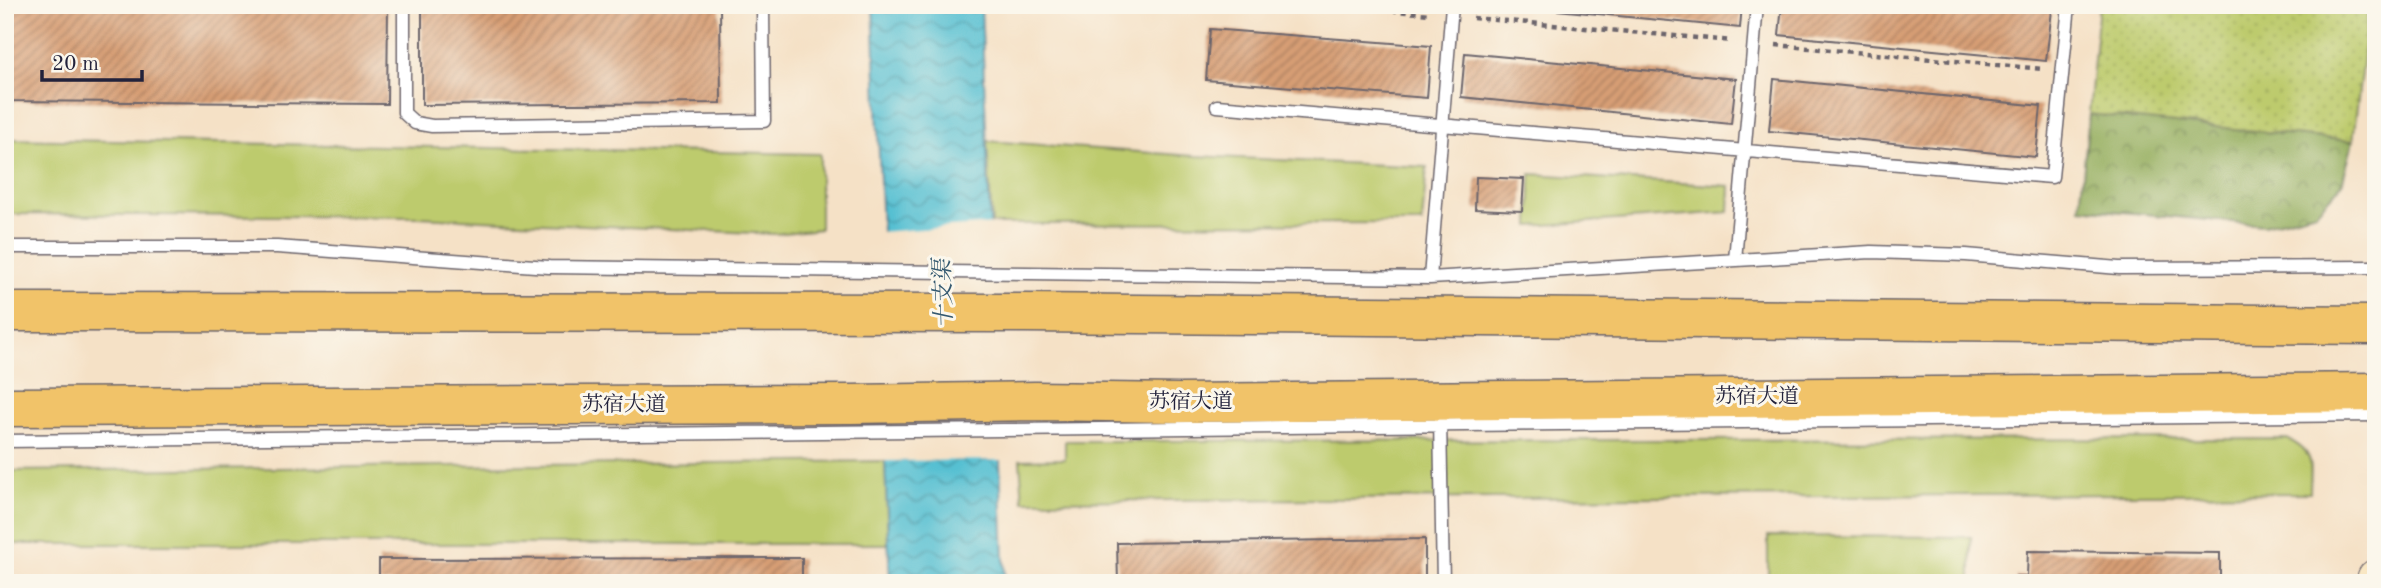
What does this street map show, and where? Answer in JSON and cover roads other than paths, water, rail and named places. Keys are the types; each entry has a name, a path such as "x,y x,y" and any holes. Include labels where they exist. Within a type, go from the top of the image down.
{"main road":[{"path":"5,312 410,311 851,315 1025,313 2376,325"},
{"name":"苏宿大道","path":"5,407 860,418 1025,415 1180,403 1440,413 2376,393"}],"lane":[{"path":"404,5 404,113 415,123 432,126 764,121 762,5"},
{"path":"1735,260 1758,5"},
{"path":"1217,106 2052,177 2069,5"},
{"path":"1430,278 1451,11"},
{"path":"5,247 277,247 549,267 1430,278 1871,252 1966,255 2119,268 2376,267"},
{"path":"1443,583 1440,413 2376,415"},
{"path":"5,441 860,418"}],"water":[{"name":"十支渠","path":"873,5 981,5 1005,583 890,583 885,461 882,232"}]}
